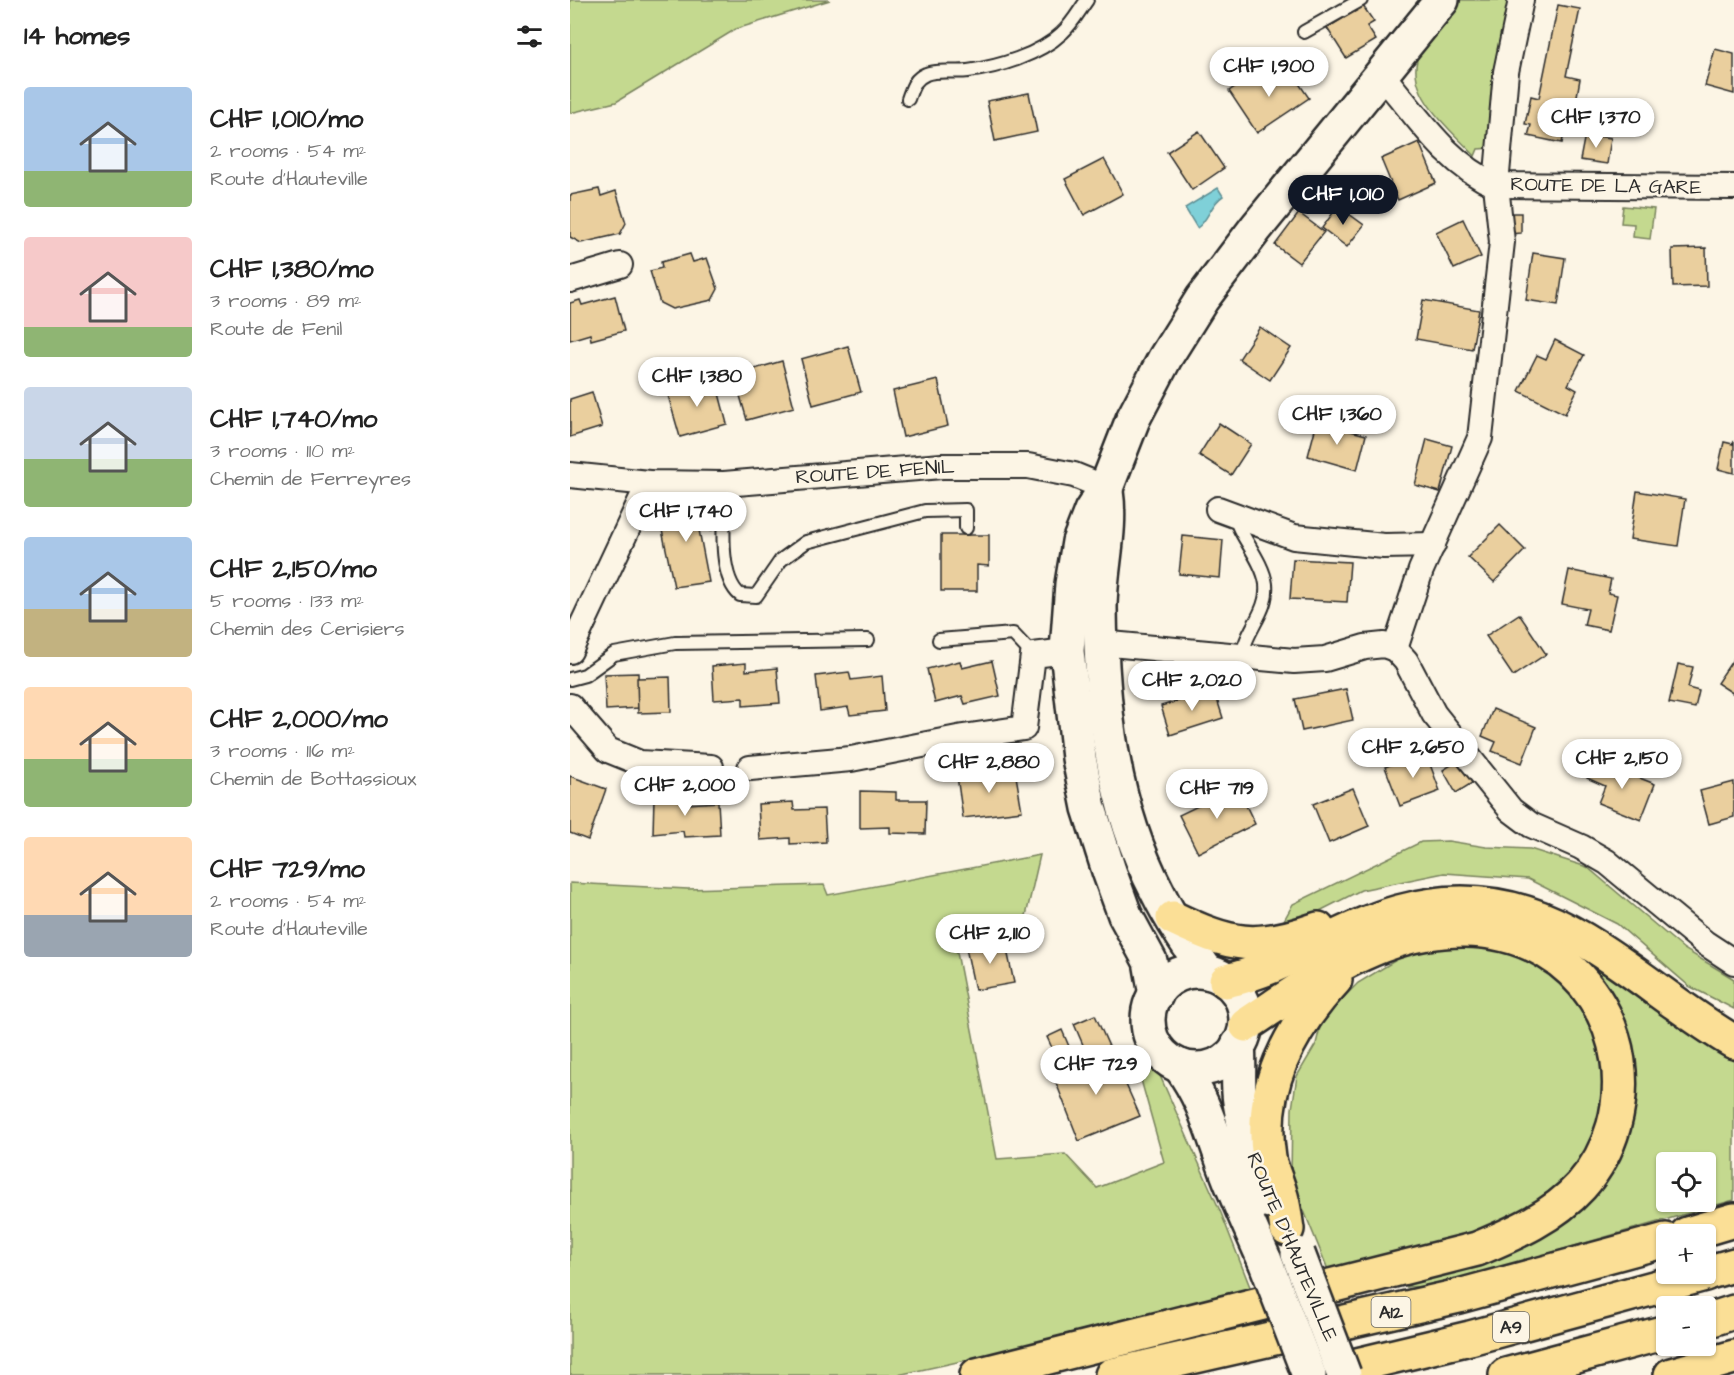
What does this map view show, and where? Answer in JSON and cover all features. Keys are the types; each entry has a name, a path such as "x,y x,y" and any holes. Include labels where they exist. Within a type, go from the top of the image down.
{"highway":[{"path":"1242,1035 1400,911 1438,904 1503,905 1534,914 1572,932 1611,956 1695,1019 1734,1042"},
{"path":"1173,918 1222,940 1241,943 1280,940 1336,925 1362,940"},
{"path":"977,1375 1477,1249 1542,1218 1580,1186 1600,1160 1614,1127 1620,1076 1619,1059 1610,1026 1584,983 1545,951 1514,937 1480,930 1422,934 1402,939 1362,940 1268,969 1217,977"},
{"path":"1292,1241 1281,1194 1270,1161 1266,1131 1272,1083 1286,1048 1304,1017 1362,940"},
{"path":"1716,1225 1734,1220"},
{"name":"A12","path":"1112,1375 1460,1296 1656,1243"},
{"name":"A9","path":"1716,1270 1734,1265"},
{"name":"A9","path":"1315,1375 1470,1338 1665,1284"},
{"path":"1716,1318 1734,1312"},
{"name":"A9","path":"1506,1375 1656,1335"},
{"path":"1671,1375 1734,1357"}],"main road":[{"path":"1156,995 1150,961 1125,915 1089,808 1073,724 1067,651 1072,584 1079,542 1091,511 1106,488 1133,419 1165,358 1202,299 1442,0"},
{"path":"1106,488 1109,512 1100,591 1100,643 1106,720 1122,802 1156,891 1217,977 1241,999 1242,1035 1228,1057 1216,1065 1194,1069 1180,1065 1165,1057 1152,1039 1149,1016 1156,995 1163,985 1178,975 1217,977"},
{"path":"1067,651 1100,643"},
{"name":"ROUTE D'HAUTEVILLE","path":"1242,1035 1240,1100 1251,1155 1269,1200 1292,1241 1344,1375"},
{"name":"ROUTE D'HAUTEVILLE","path":"1180,1065 1195,1086 1209,1117 1229,1178 1310,1375"}],"street":[{"path":"1395,649 1421,570 1480,438 1502,242 1496,184 1506,72 1521,0"},
{"name":"ROUTE DE LA GARE","path":"1381,74 1458,163 1479,178 1496,184 1734,187"},
{"path":"570,280 620,265"},
{"name":"ROUTE DE FENIL","path":"570,475 649,483 725,483 942,466 1028,466 1074,475 1106,488"},
{"path":"570,651 649,483"},
{"path":"1227,513 1294,537 1384,546 1433,545"},
{"path":"1100,643 1242,658 1310,661 1340,656 1365,647 1384,645 1395,649 1406,661 1434,714 1511,810 1531,825 1581,847 1607,862 1705,943 1734,962"},
{"path":"750,768 851,759 963,737 1024,728 1033,655 1067,651"},
{"path":"570,706 608,750 640,763 711,767"}],"lane":[{"path":"908,99 918,79 928,73 985,69 1027,54 1049,42 1070,24 1087,0"},
{"path":"1304,32 1361,0"},
{"path":"725,483 723,536 729,581 740,595 749,597 756,596 762,590 781,560 806,542 925,511 966,510 966,528"},
{"path":"1227,513 1238,526 1261,564 1266,587 1264,605 1247,635 1242,658"},
{"path":"939,639 1013,634 1033,655"},
{"path":"570,679 585,675 614,654 675,643 868,640"}],"green space":[{"path":"570,0 830,0 736,29 616,102 570,113"},
{"path":"1461,0 1512,0 1493,148 1478,149 1475,156 1426,101 1419,88 1416,74 1419,55"},
{"path":"1623,206 1654,209 1650,239 1633,237 1634,224 1621,223"},
{"path":"1448,841 1486,847 1530,849 1587,867 1684,949 1734,979 1734,1009 1689,986 1617,924 1528,879 1444,873 1361,890 1300,921 1283,922 1293,904 1421,842"},
{"path":"1040,855 1026,916 954,937 997,1159 1065,1154 1097,1188 1164,1162 1138,1069 1153,1060 1221,1213 1252,1292 1040,1344 898,1375 570,1375 570,883 688,889 824,885 828,895"},
{"path":"1532,922 1734,1052 1734,1200 1716,1205 1716,1152 1656,1152 1656,1212 1692,1212 1436,1286 1406,1287 1430,1273 1561,1218 1631,1061"},
{"path":"1464,945 1498,949 1522,957 1554,977 1573,997 1588,1020 1598,1045 1604,1071 1603,1098 1598,1126 1586,1152 1562,1182 1532,1207 1508,1221 1469,1235 1329,1272 1291,1179 1292,1109 1297,1076 1316,1044 1322,1019 1358,983 1401,957 1431,948"}],"water":[{"path":"1218,188 1223,196 1197,228 1185,208"}],"building":[{"path":"1558,5 1580,9 1566,76 1580,79 1575,107 1570,106 1562,143 1528,136 1531,125 1525,124 1531,96 1539,98"},
{"path":"1363,6 1374,22 1367,26 1376,40 1346,58 1327,28"},
{"path":"1715,49 1734,54 1734,94 1705,86"},
{"path":"1287,66 1309,98 1257,133 1229,91 1255,73 1262,83"},
{"path":"1029,93 1037,132 995,141 987,101"},
{"path":"1199,131 1224,168 1192,190 1167,152"},
{"path":"1585,134 1611,138 1607,164 1580,160"},
{"path":"1419,142 1436,183 1398,200 1381,159"},
{"path":"1104,159 1123,194 1084,215 1065,179"},
{"path":"599,189 601,196 616,191 626,223 620,234 581,243 570,237 570,195"},
{"path":"1338,206 1364,225 1347,247 1322,228"},
{"path":"1299,213 1324,232 1299,263 1275,245"},
{"path":"1508,213 1521,213 1521,233 1509,234"},
{"path":"1463,219 1481,257 1454,269 1436,232"},
{"path":"1706,248 1707,286 1673,287 1672,249"},
{"path":"1533,253 1565,258 1558,305 1526,300"},
{"path":"690,254 693,262 707,258 718,289 712,300 672,309 660,303 650,271 662,268 661,262"},
{"path":"615,296 624,331 591,340 590,334 570,340 570,303 580,300 582,305"},
{"path":"1423,300 1479,310 1472,349 1416,339"},
{"path":"1260,327 1291,348 1270,380 1239,359"},
{"path":"1555,340 1584,355 1568,385 1577,390 1565,414 1519,391 1537,355 1546,359"},
{"path":"848,346 861,392 813,405 801,359"},
{"path":"782,361 794,407 747,420 734,375"},
{"path":"715,378 727,424 680,437 667,392"},
{"path":"938,380 948,426 903,437 893,391"},
{"path":"592,392 602,427 570,437 570,399"},
{"path":"1317,422 1366,435 1357,470 1308,456"},
{"path":"1219,423 1251,444 1231,475 1199,455"},
{"path":"1427,439 1452,446 1440,492 1415,485"},
{"path":"1734,441 1734,473 1718,469 1724,442 1733,444"},
{"path":"1637,491 1685,499 1678,546 1630,539"},
{"path":"705,502 712,530 699,530 709,582 674,587 659,516 679,506"},
{"path":"1500,525 1525,550 1494,582 1468,557"},
{"path":"941,535 989,535 989,566 977,565 977,591 941,591"},
{"path":"1183,536 1223,540 1220,578 1179,574"},
{"path":"1293,559 1350,562 1347,602 1290,599"},
{"path":"1569,570 1611,579 1608,593 1617,595 1609,630 1584,625 1588,609 1562,604"},
{"path":"1519,614 1546,654 1513,676 1486,636"},
{"path":"1734,658 1734,694 1717,683"},
{"path":"960,661 962,668 992,661 1000,696 965,704 962,696 935,703 927,669"},
{"path":"746,663 746,671 777,668 780,703 743,706 743,698 714,700 712,666"},
{"path":"1678,664 1693,667 1688,688 1699,691 1695,708 1669,703"},
{"path":"849,672 851,680 882,676 885,711 850,715 848,707 820,711 816,676"},
{"path":"638,673 639,708 606,710 604,674"},
{"path":"670,677 671,712 638,713 637,678"},
{"path":"1346,689 1353,720 1302,731 1295,699"},
{"path":"1214,690 1223,718 1170,735 1161,706"},
{"path":"1493,709 1536,727 1522,763 1492,751 1496,742 1482,736"},
{"path":"1425,751 1440,791 1400,806 1385,767"},
{"path":"1459,760 1472,783 1456,793 1443,770"},
{"path":"1594,760 1655,784 1641,820 1598,803 1605,786 1587,778"},
{"path":"988,770 990,774 1015,770 1022,811 963,818 957,776"},
{"path":"570,776 606,789 588,840 570,833"},
{"path":"1734,782 1734,817 1709,824 1700,791"},
{"path":"1237,787 1255,824 1198,853 1179,815"},
{"path":"1353,788 1369,826 1329,843 1313,804"},
{"path":"860,791 896,792 896,800 926,800 925,834 890,833 890,827 860,828"},
{"path":"687,796 688,804 718,802 720,835 684,837 683,831 653,834 654,797"},
{"path":"793,802 794,810 824,809 826,842 790,844 790,838 760,840 758,804"},
{"path":"1005,940 1014,983 975,990 966,948"},
{"path":"1095,1015 1111,1051 1090,1061 1074,1024"},
{"path":"1062,1030 1077,1065 1053,1075 1045,1056 1054,1052 1047,1037"},
{"path":"1111,1051 1140,1116 1079,1141 1053,1075"}]}
